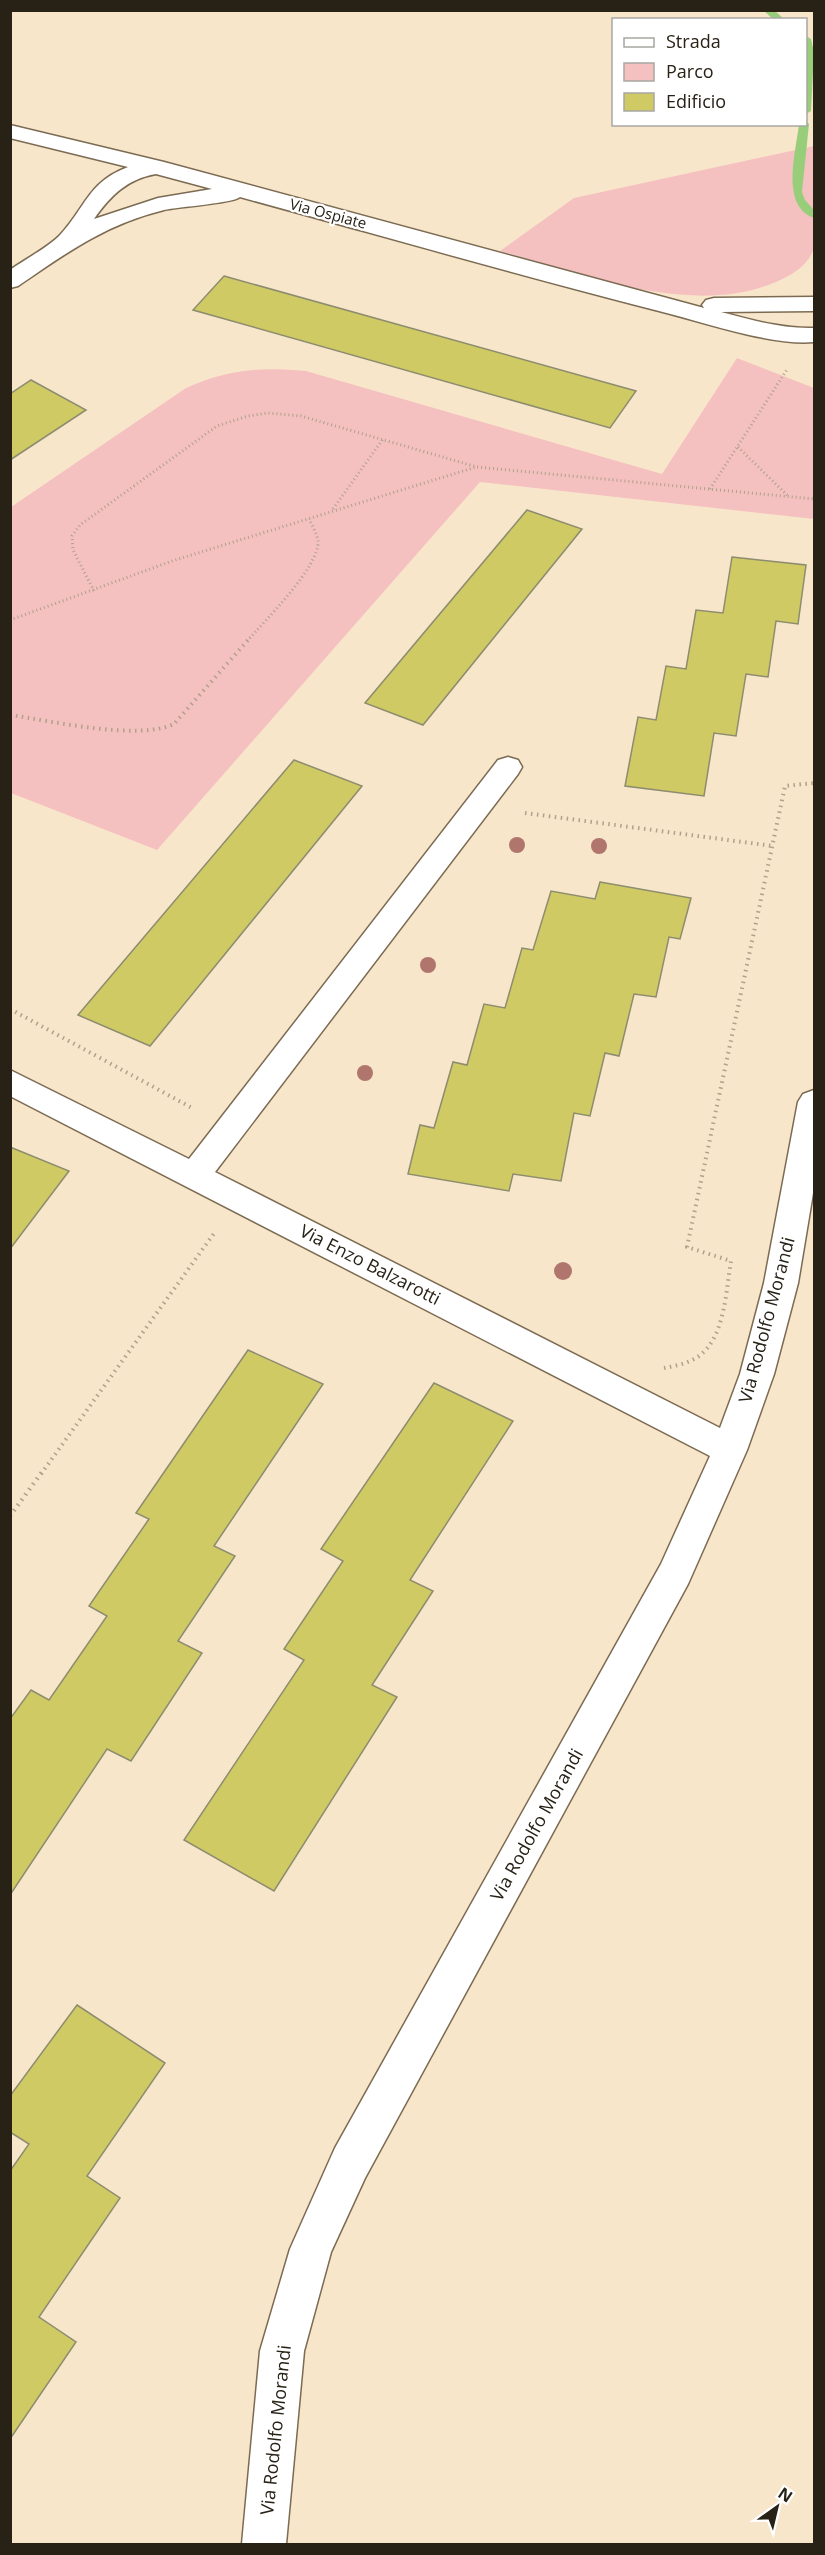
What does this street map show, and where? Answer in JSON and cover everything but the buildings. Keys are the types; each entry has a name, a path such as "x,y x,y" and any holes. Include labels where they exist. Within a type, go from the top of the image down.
{"street":[{"name":"Via Ospiate","path":"10,131 156,167 645,300 772,332 799,336 814,335"},
{"path":"67,241 107,186 136,170 156,167 154,187 141,201 113,220"},
{"path":"10,281 67,241 113,220 177,200 216,195 258,195"},
{"name":"Via Ospiate","path":"645,300 735,305 814,304"},
{"path":"194,1175 508,767"},
{"name":"Via Enzo Balzarotti","path":"10,1082 729,1450"},
{"name":"Via Rodolfo Morandi","path":"264,2544 282,2351 311,2249 350,2163 675,1573 729,1450 757,1374 781,1283 814,1102"}],"path":[{"path":"711,489 791,362"},
{"path":"94,591 73,550 72,536 80,525 218,426 237,417 257,413 279,412 301,416 477,467 814,500"},
{"path":"332,510 383,439"},
{"path":"738,447 788,496"},
{"path":"10,620 172,561 477,467"},
{"path":"10,715 135,732 161,730 174,724 294,588 315,557 318,541 309,519"},
{"path":"655,1369 676,1366 701,1355 715,1336 731,1262 687,1247 785,786 814,783"},
{"path":"522,812 772,846"},
{"path":"10,1008 230,1128"},
{"path":"10,1516 240,1198"}],"green space":[{"path":"814,146 816,217 813,251 807,262 798,270 776,282 743,292 709,296 674,294 638,289 500,251 574,198"},
{"path":"737,358 814,388 814,519 480,482 157,850 11,793 11,507 186,388 216,377 245,371 274,369 306,371 662,474"}],"waterway":[{"path":"767,10 778,18"},
{"path":"807,42 811,56 807,100"},
{"path":"804,126 797,192 800,201 814,215"}]}
